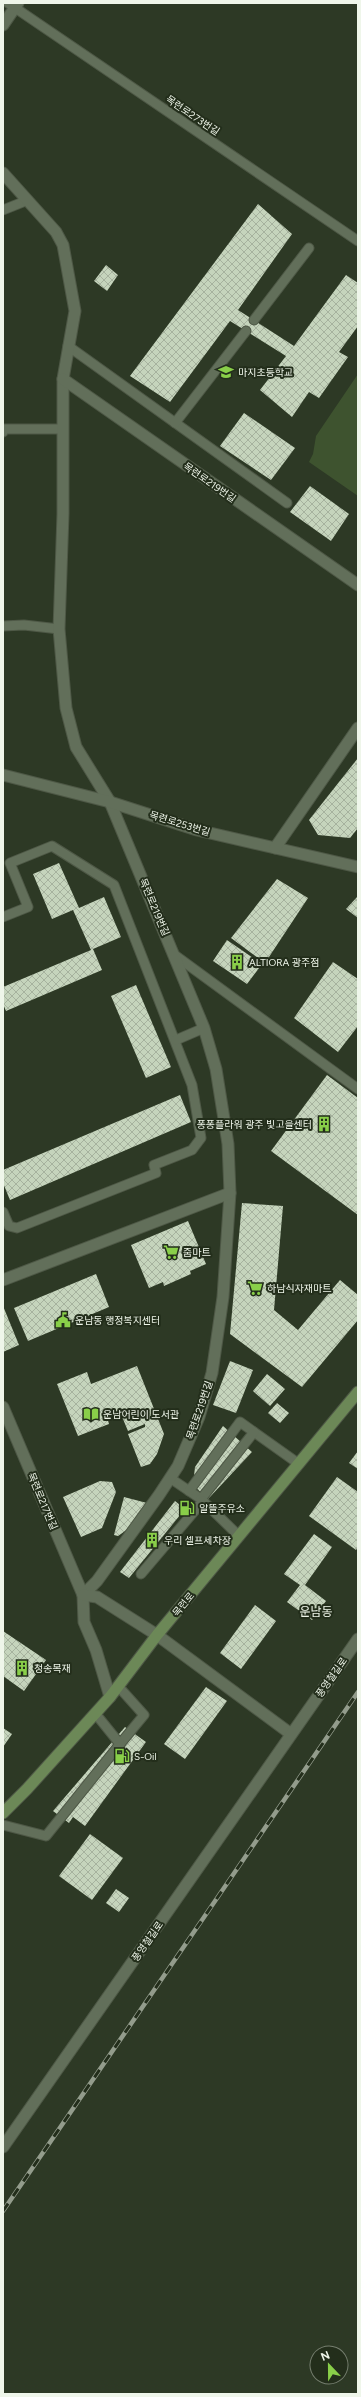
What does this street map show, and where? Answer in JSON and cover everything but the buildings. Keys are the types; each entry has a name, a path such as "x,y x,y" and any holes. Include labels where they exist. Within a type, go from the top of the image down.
{"main road":[{"name":"목련로","path":"3,1813 27,1789 110,1697 157,1635 358,1392"}],"street":[{"path":"3,25 14,4"},
{"name":"목련로219번길","path":"3,172 56,232 66,252 75,311 63,379 63,514 59,629 66,708 76,747 110,802 176,956 204,1028 216,1069 228,1144 230,1193 223,1297 212,1373 199,1417 178,1466 97,1581 83,1595"},
{"name":"목련로219번길","path":"63,379 358,585"},
{"path":"275,848 358,728"},
{"name":"목련로253번길","path":"3,775 110,802 197,830 358,867"},
{"path":"3,1280 230,1193"},
{"name":"목련로217번길","path":"3,1408 83,1595 84,1622 96,1650 110,1697"},
{"path":"83,1595 96,1597 157,1635 291,1734"},
{"name":"풍영철길로","path":"3,2147 358,1638"}],"lane":[{"name":"목련로273번길","path":"14,4 358,241"},
{"path":"3,210 28,200"},
{"path":"254,320 309,248"},
{"path":"175,423 246,331"},
{"path":"68,346 287,503"},
{"path":"3,432 4,429 62,429"},
{"path":"3,626 24,625 59,629"},
{"path":"3,918 28,907 10,863 52,846 114,885 176,1040 192,1085 200,1122 201,1138 192,1150 154,1165 156,1173 17,1228 9,1226 3,1212"},
{"path":"176,956 358,1089"},
{"path":"176,1040 204,1028"},
{"path":"190,1490 240,1422 299,1464"},
{"path":"141,1574 202,1500 254,1432"},
{"path":"170,1478 190,1490 202,1500 239,1536"},
{"path":"3,1825 46,1836 144,1715 118,1686"},
{"path":"95,1714 120,1744"}],"green space":[{"path":"358,374 358,496 309,462 313,454 316,436"}],"railway":[{"path":"3,2211 358,1692"}],"place":[{"name":"마지초등학교","path":"226,372"},
{"name":"ALTIORA 광주점","path":"237,962"},
{"name":"퐁퐁플라워 광주 빛고을센터","path":"324,1124"},
{"name":"줌마트","path":"171,1252"},
{"name":"하남식자재마트","path":"255,1288"},
{"name":"운남동 행정복지센터","path":"63,1320"},
{"name":"운남어린이 도서관","path":"91,1414"},
{"name":"알뜰주유소","path":"187,1508"},
{"name":"우리 셀프세차장","path":"152,1540"},
{"name":"청송목재","path":"22,1668"},
{"name":"S-Oil","path":"122,1756"}],"district":[{"name":"운남동","path":"316,1612"}]}
